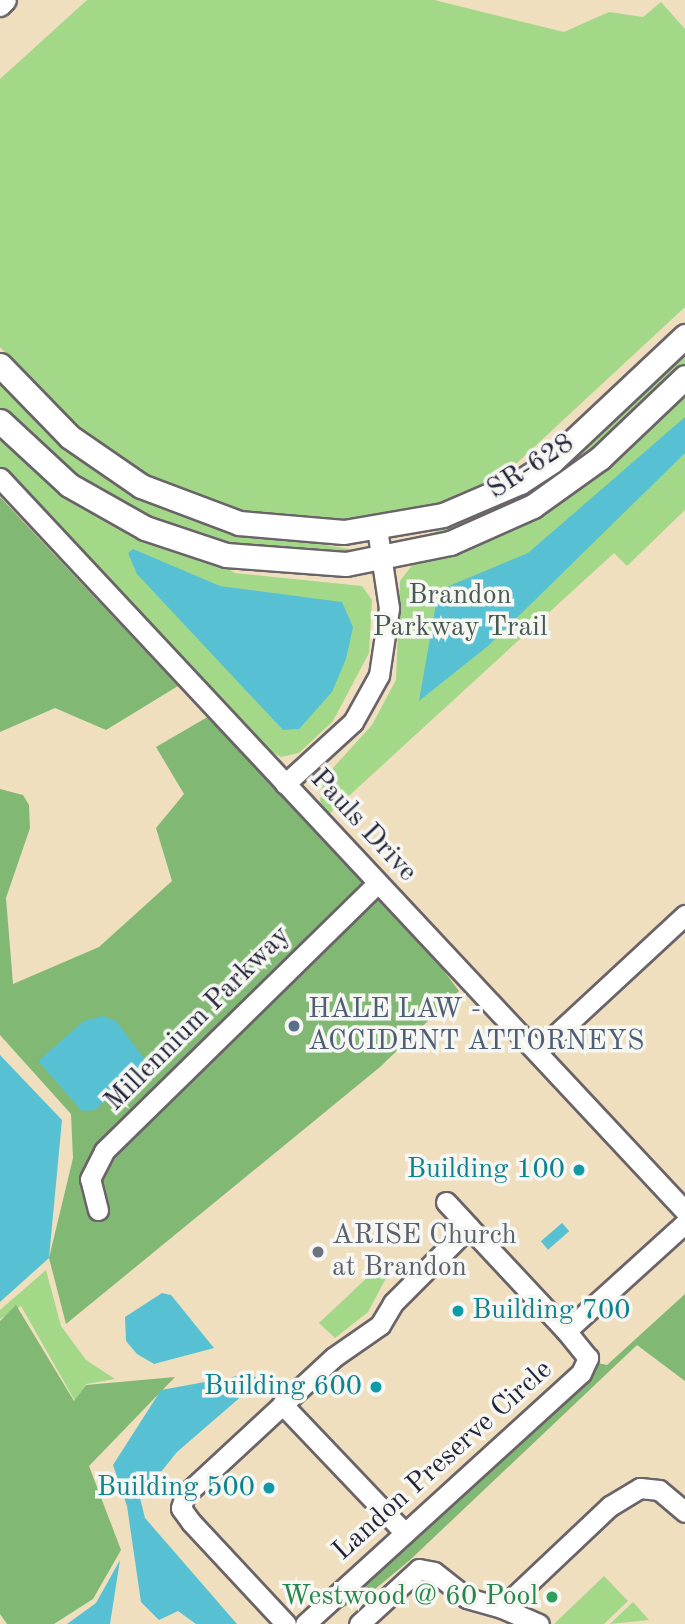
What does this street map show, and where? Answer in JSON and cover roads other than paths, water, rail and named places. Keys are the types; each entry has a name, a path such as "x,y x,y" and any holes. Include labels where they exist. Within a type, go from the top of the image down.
{"main road":[{"path":"0,365 70,437 174,502 280,530 377,529 443,515 520,482 552,461 685,336"},
{"name":"SR-628","path":"0,421 85,496 171,538 266,561 382,560 450,543 533,506 600,458 685,377"}],"street":[{"path":"0,6 6,0"},
{"name":"Pauls Drive","path":"0,478 685,1212"},
{"path":"285,784 353,722 379,675 389,608 377,529"},
{"name":"Millennium Parkway","path":"98,1210 90,1179 104,1151 378,883"},
{"path":"537,1052 685,915"},
{"name":"Landon Preserve Circle","path":"305,1624 581,1373 588,1358 446,1202"},
{"name":"Landon Preserve Circle","path":"566,1331 685,1223"},
{"path":"286,1624 181,1508 185,1495 282,1404 380,1325 393,1303 469,1227"},
{"path":"282,1404 405,1533"},
{"path":"502,1608 626,1494 659,1490 685,1511"},
{"path":"359,1624 419,1569 434,1572 467,1598 502,1608 539,1624"}],"water":[{"path":"685,417 685,453 488,646 419,701 437,598 449,586 528,553"},
{"path":"133,549 220,586 342,602 353,627 346,659 332,692 299,729 283,730 137,574 128,553"},
{"path":"103,1016 116,1021 146,1061 95,1110 82,1111 38,1061 84,1021"},
{"path":"0,1055 62,1120 49,1258 0,1302"},
{"path":"562,1223 569,1231 548,1250 541,1241"},
{"path":"162,1293 171,1295 214,1348 154,1364 137,1354 126,1341 125,1317"},
{"path":"243,1375 256,1377 251,1388 177,1452 140,1498 145,1518 237,1624 196,1624 178,1611 159,1620 141,1602 127,1506 113,1465 161,1390"},
{"path":"120,1560 110,1624 67,1624 96,1603"}],"place":[{"name":"HALE LAW - ACCIDENT ATTORNEYS","path":"294,1026"},
{"name":"Building 100","path":"579,1170"},
{"name":"ARISE Church at Brandon","path":"318,1252"},
{"name":"Building 700","path":"458,1311"},
{"name":"Building 600","path":"376,1387"},
{"name":"Building 500","path":"269,1488"},
{"name":"Westwood @ 60 Pool","path":"552,1597"}],"park label":[{"name":"Brandon Parkway Trail","path":"460,612"}]}
